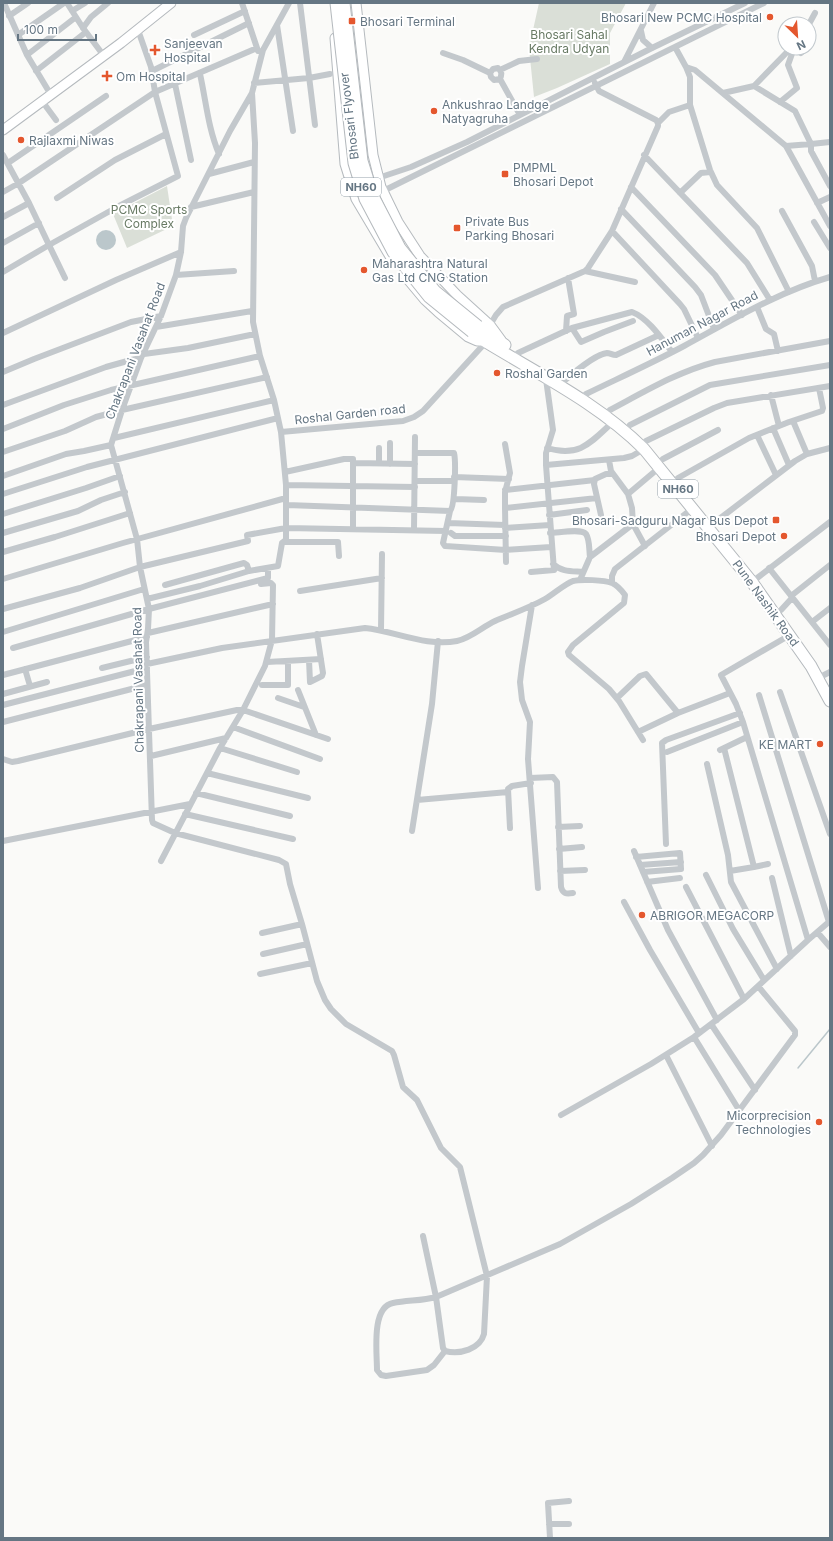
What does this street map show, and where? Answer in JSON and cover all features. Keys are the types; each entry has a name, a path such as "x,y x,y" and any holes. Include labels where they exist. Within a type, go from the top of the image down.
{"highway":[{"name":"Bhosari Flyover","path":"336,3 354,163 366,199 393,252 406,269 429,296 475,329"},
{"name":"Bhosari Flyover","path":"344,3 362,161 373,196 400,248 435,291 475,329"},
{"name":"Pune Nashik Road","path":"475,329 485,341 614,421 645,445"},
{"name":"Pune Nashik Road","path":"475,329 503,344 586,394 630,425 645,445 678,478 714,523 755,580 811,666 830,701"},
{"name":"Pune Nashik Road","path":"662,463 693,508 781,610 827,674 830,686"}],"main road":[{"path":"3,130 104,56 171,3"},
{"path":"330,3 334,74 346,164 352,188 358,203 389,255 424,300 468,337 478,341 485,341"},
{"path":"356,3 372,155 383,192 398,222 420,256 457,295 490,325 503,344"},
{"path":"334,74 363,72"}],"street":[{"path":"4,3 27,55 51,94"},
{"path":"9,16 28,3"},
{"path":"18,35 64,3"},
{"path":"67,3 84,30 104,56"},
{"path":"72,11 85,3"},
{"path":"36,71 84,30 91,17 108,3"},
{"path":"242,3 260,61"},
{"name":"Chakrapani Vasahat Road","path":"175,833 153,823 147,685 147,599 140,567 137,539 111,445 142,356 161,316 176,275 181,252 183,226 191,207 230,131 252,93 265,45 289,3"},
{"path":"300,3 315,125"},
{"path":"624,62 654,3"},
{"path":"352,188 403,170 470,141 592,78 745,3"},
{"path":"358,203 764,3"},
{"path":"194,35 245,11"},
{"path":"27,55 76,17"},
{"path":"152,71 249,23"},
{"path":"277,25 293,131"},
{"path":"3,272 119,206 178,176 155,92 152,71 138,30"},
{"path":"641,31 643,40 650,49 651,58"},
{"path":"675,46 690,77 690,104 710,172 717,185 757,228 789,292"},
{"path":"3,192 19,183 155,92 200,74 257,48"},
{"path":"443,53 463,60 490,73 494,80 500,79"},
{"path":"722,93 754,86 785,56"},
{"path":"780,102 797,88 788,65 791,56"},
{"path":"632,58 636,66"},
{"path":"490,73 493,69 498,68 500,70 519,61 537,59"},
{"path":"686,67 695,70 786,146 830,226"},
{"path":"500,70 502,75 500,79 520,115"},
{"path":"200,74 209,124 213,140 219,154"},
{"path":"254,83 285,81 334,74"},
{"path":"592,78 599,91 656,120 658,123"},
{"path":"175,84 191,160"},
{"path":"754,86 795,111 811,144 812,151 830,186"},
{"path":"147,599 249,572 278,566 282,543 286,540 287,506 281,432 274,400 260,356 252,310 254,113 252,93"},
{"path":"8,163 106,96"},
{"path":"42,101 56,120"},
{"path":"490,325 503,307 585,271 588,268 612,231 658,123 669,112 690,104"},
{"path":"57,198 116,160 166,134"},
{"path":"786,146 830,142"},
{"path":"3,155 19,183 65,278"},
{"path":"644,155 747,263 770,300"},
{"path":"209,174 254,162"},
{"path":"680,193 701,173 710,172"},
{"path":"632,187 715,275 742,314"},
{"path":"191,207 254,192"},
{"path":"816,203 830,197"},
{"path":"3,217 29,203"},
{"path":"621,209 695,287 701,295 714,330"},
{"path":"782,211 812,266 816,281"},
{"path":"814,222 830,248"},
{"path":"3,243 39,223"},
{"path":"612,231 680,304 698,338"},
{"path":"3,333 116,280 181,252"},
{"path":"176,275 234,271"},
{"path":"585,271 635,282"},
{"name":"Hanuman Nagar Road","path":"586,394 672,352 770,300 816,281 830,277"},
{"path":"568,278 574,314 567,316 569,329 581,342 633,321"},
{"path":"757,307 766,329 774,334 778,350"},
{"path":"156,327 252,310"},
{"path":"518,353 569,329 632,312 645,321 659,334 672,352"},
{"path":"3,372 130,322 161,316"},
{"path":"3,405 106,367 142,356 255,334"},
{"path":"564,381 574,372 603,354 608,353 616,355 659,334"},
{"name":"Roshal Garden road","path":"281,432 403,421 414,418 423,411 485,341"},
{"path":"610,410 683,372 694,368 715,362 830,341"},
{"path":"3,429 64,405 132,384 260,356"},
{"path":"630,425 710,385 830,365"},
{"path":"3,452 64,431 96,417 267,377"},
{"path":"531,572 554,570 551,547 546,465 546,453 553,430 546,379"},
{"path":"546,465 628,458 645,445 720,405 734,401 830,386"},
{"path":"678,478 756,435 823,410 819,388"},
{"path":"771,395 776,427 789,466"},
{"path":"114,438 274,400"},
{"path":"3,494 87,467 278,418"},
{"path":"548,448 558,451 575,451 587,445 614,421"},
{"path":"793,421 807,454"},
{"path":"628,494 662,463 718,430"},
{"path":"756,435 776,475"},
{"path":"414,530 415,437"},
{"path":"390,443 390,464"},
{"path":"505,444 510,470 509,479 505,490 506,562"},
{"path":"3,476 66,454 111,445"},
{"path":"379,448 379,463"},
{"path":"714,523 776,475 807,454 830,448"},
{"path":"416,453 454,453 455,499 453,508 450,511 448,532 443,543 446,547 506,550 551,547"},
{"path":"285,472 344,459 353,459 353,529"},
{"path":"609,460 613,474 628,494 632,508 633,524 645,546"},
{"path":"354,463 415,464"},
{"path":"505,490 595,480 606,474 613,474"},
{"path":"3,514 120,476"},
{"path":"286,485 415,484 454,479 509,479"},
{"path":"595,480 601,515"},
{"path":"3,533 78,511 101,500 124,492"},
{"path":"3,579 137,539 286,498"},
{"path":"505,508 597,498"},
{"path":"455,499 484,500"},
{"path":"287,506 450,511"},
{"path":"612,583 612,576 615,569 693,508"},
{"path":"549,515 587,510"},
{"path":"3,552 130,513"},
{"path":"755,580 830,522"},
{"path":"448,523 506,527 550,525"},
{"path":"580,580 590,557 633,524"},
{"path":"3,609 80,588 140,567 248,541 247,535 286,528 414,530 448,532 456,536 506,536"},
{"path":"550,533 576,531 583,532 587,537 590,557"},
{"path":"286,540 286,542 338,542 339,556"},
{"path":"381,630 382,554"},
{"path":"166,585 244,563 247,565 249,572"},
{"path":"553,564 564,571 583,572"},
{"path":"781,610 792,597 830,565"},
{"path":"13,648 148,609 268,578 268,568"},
{"path":"769,568 830,645"},
{"path":"300,590 382,578"},
{"path":"3,705 203,651 272,640 364,628 381,630 418,640 451,642 464,639 495,621 532,606 569,583 580,580 612,583 623,592 625,599 624,603 573,645 568,652 571,657 603,682 617,698 643,740"},
{"path":"161,861 220,748 243,710 267,662 272,640 273,585 271,583 261,584"},
{"path":"3,632 144,589"},
{"path":"3,675 147,635 272,604"},
{"path":"532,606 520,682 522,700 530,722 528,760 538,888"},
{"path":"812,622 830,608"},
{"path":"309,660 310,682 323,675 317,634"},
{"path":"790,635 723,673 722,677 743,722 808,940"},
{"path":"412,831 432,704 438,641"},
{"path":"102,668 147,657"},
{"path":"267,662 321,659"},
{"path":"262,685 288,685 288,661"},
{"path":"25,669 30,686"},
{"path":"617,698 640,676 646,674 678,713"},
{"path":"3,694 47,682"},
{"path":"3,722 147,685"},
{"path":"298,690 316,735"},
{"path":"780,692 830,834"},
{"path":"638,732 678,713 730,693"},
{"path":"561,1115 666,1055 697,1035 744,998 830,922 758,695"},
{"path":"278,698 304,707"},
{"path":"3,759 12,762 18,761 149,729 229,711 243,710 328,739"},
{"path":"666,844 662,743 666,740 740,713"},
{"path":"667,752 743,722"},
{"path":"233,727 320,758"},
{"path":"747,737 722,749 754,867"},
{"path":"151,756 226,738"},
{"path":"220,748 297,772"},
{"path":"707,764 724,833 734,888 777,969"},
{"path":"207,773 308,798"},
{"path":"510,828 508,792 510,787 530,781 553,777 556,779 562,892 565,894 573,893"},
{"path":"417,800 508,792"},
{"path":"196,793 290,816"},
{"path":"3,841 190,804"},
{"path":"185,814 293,840"},
{"path":"558,827 580,826"},
{"path":"175,833 284,862 286,864 290,884 320,990 331,1009 346,1024 392,1051 403,1087 417,1100 441,1148 457,1162 460,1167 487,1276 484,1334 482,1340 475,1347 462,1352 454,1353 445,1351"},
{"path":"559,849 582,847"},
{"path":"643,872 681,869 680,853 635,854 668,930 717,1020"},
{"path":"640,865 681,862"},
{"path":"730,871 768,864"},
{"path":"560,871 585,870"},
{"path":"706,875 733,929 764,980"},
{"path":"647,882 680,878"},
{"path":"772,878 791,956"},
{"path":"686,887 744,998"},
{"path":"624,902 739,1110"},
{"path":"262,933 302,924"},
{"path":"818,933 830,947"},
{"path":"262,954 307,944"},
{"path":"260,974 312,963"},
{"path":"445,1351 434,1365 426,1370 386,1376 380,1375 377,1370 377,1329 378,1319 385,1307 394,1303 424,1300 436,1297 535,1256 584,1232 694,1163 712,1146 796,1033 758,986"},
{"path":"711,1024 755,1090"},
{"path":"666,1055 712,1146"},
{"path":"423,1236 436,1297 442,1343 445,1351"},
{"path":"550,1538 548,1503 570,1501"},
{"path":"549,1524 569,1524"}],"green space":[{"name":"Bhosari Sahal Kendra Udyan","path":"539,3 626,3 610,33 610,64 534,97 529,48"},
{"name":"PCMC Sports Complex","path":"167,186 173,226 127,248 113,214"}],"shaded area":[{"path":"106,230 113,233 116,240 113,247 106,250 99,247 96,240 99,233"}],"waterway":[{"path":"798,1068 830,1029"}],"place":[{"name":"Bhosari New PCMC Hospital","path":"770,17"},
{"name":"Bhosari Terminal","path":"352,21"},
{"name":"Sanjeevan Hospital","path":"155,50"},
{"name":"Om Hospital","path":"107,76"},
{"name":"Ankushrao Landge Natyagruha","path":"434,111"},
{"name":"Rajlaxmi Niwas","path":"21,140"},
{"name":"PMPML Bhosari Depot","path":"505,174"},
{"name":"Private Bus Parking Bhosari","path":"457,228"},
{"name":"Maharashtra Natural Gas Ltd CNG Station","path":"364,270"},
{"name":"Roshal Garden","path":"497,373"},
{"name":"Bhosari-Sadguru Nagar Bus Depot","path":"776,520"},
{"name":"Bhosari Depot","path":"784,536"},
{"name":"KE MART","path":"820,744"},
{"name":"ABRIGOR MEGACORP","path":"642,915"},
{"name":"Micorprecision Technologies","path":"819,1122"}]}
